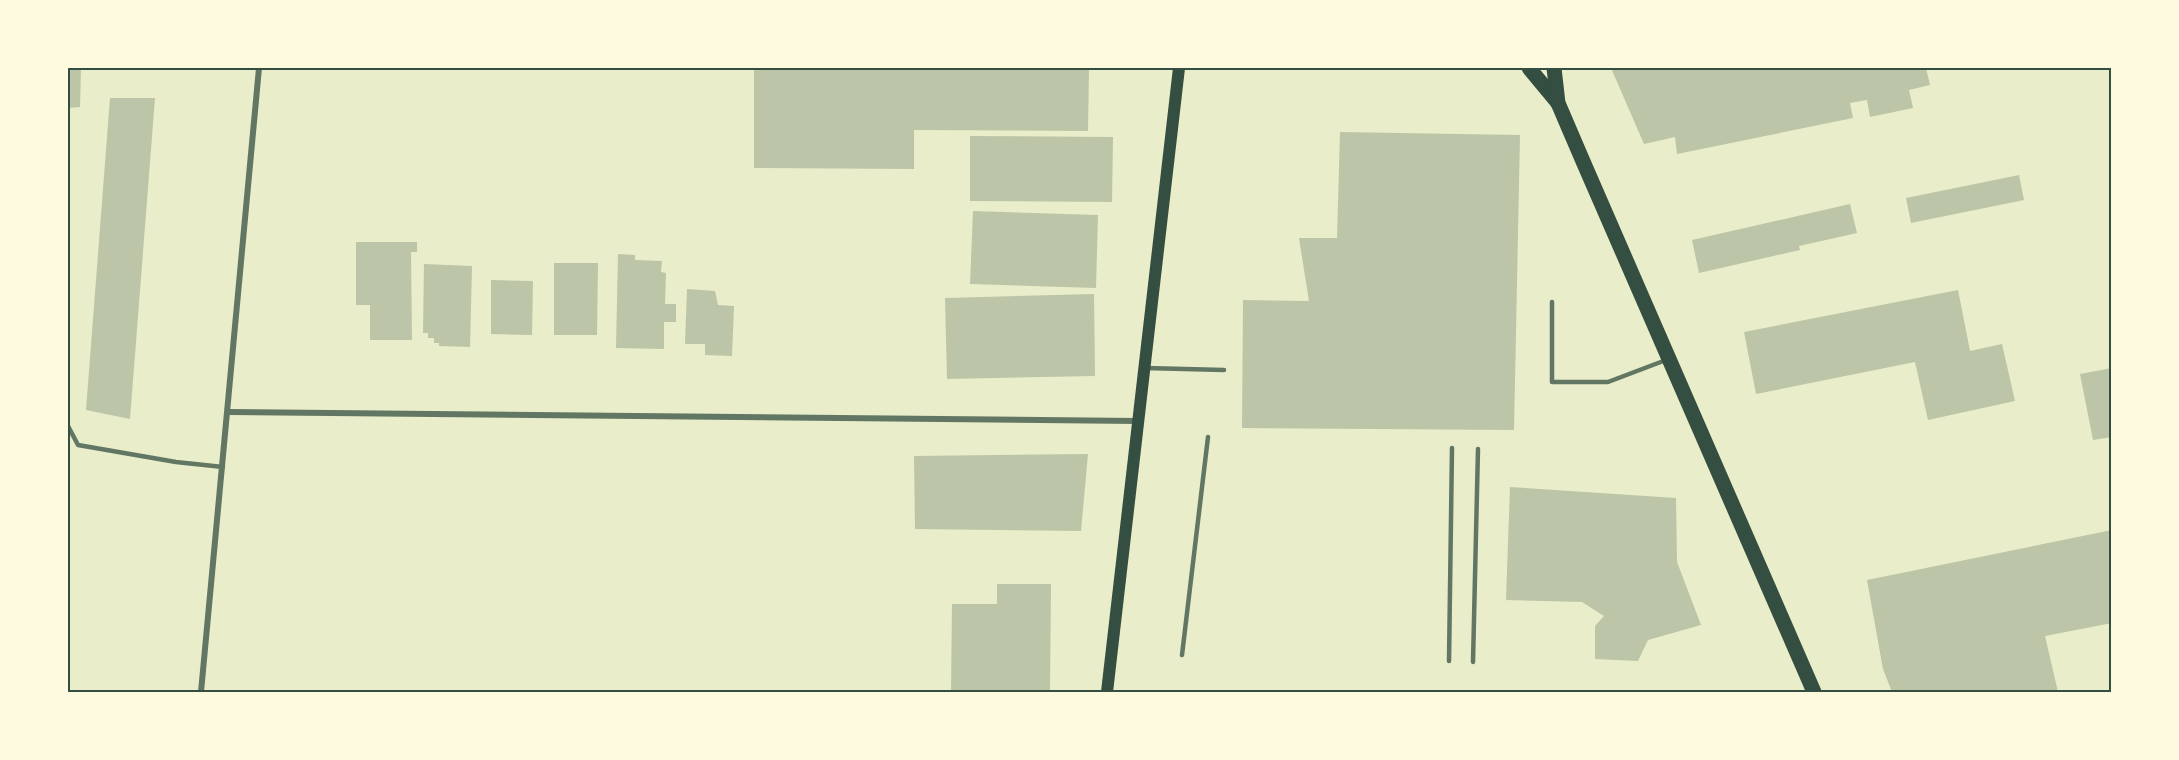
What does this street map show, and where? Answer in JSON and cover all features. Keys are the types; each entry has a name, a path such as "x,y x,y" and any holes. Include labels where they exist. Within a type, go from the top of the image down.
{"main road":[{"path":"1107,693 1179,68"},
{"path":"1529,68 1558,103 1814,693"},
{"path":"1554,68 1558,103"}],"street":[{"path":"201,693 259,68"},
{"path":"228,412 1139,421"}],"lane":[{"path":"1552,302 1551,382 1608,382 1668,358"},
{"path":"1145,368 1224,370"},
{"path":"68,426 78,445 176,462 223,466"},
{"path":"1182,655 1208,437"},
{"path":"1449,661 1452,448"},
{"path":"1473,662 1478,449"}],"building":[{"path":"68,68 81,68 80,107 68,108"},
{"path":"754,68 1089,69 1088,131 914,130 914,169 754,168"},
{"path":"1611,68 1926,68 1930,85 1909,90 1913,108 1870,117 1867,100 1850,103 1853,118 1677,154 1675,137 1644,144"},
{"path":"110,98 155,98 130,419 86,410"},
{"path":"1340,132 1520,135 1514,430 1242,428 1243,300 1309,301 1299,238 1337,238"},
{"path":"970,136 1113,137 1112,202 970,201"},
{"path":"2019,175 2024,200 1911,223 1906,198"},
{"path":"1850,204 1857,233 1799,246 1800,250 1699,273 1692,240"},
{"path":"973,211 1098,215 1096,288 970,284"},
{"path":"356,242 417,242 417,252 411,252 412,340 370,340 370,305 356,305"},
{"path":"618,254 635,255 635,260 662,261 661,272 666,273 665,304 676,304 676,322 664,322 664,349 616,348"},
{"path":"554,263 598,263 597,335 554,335"},
{"path":"424,264 472,266 470,347 439,346 439,343 434,343 434,338 428,338 428,333 423,333"},
{"path":"491,280 533,281 532,335 491,334"},
{"path":"687,289 715,291 718,305 734,306 732,356 705,355 705,344 685,344"},
{"path":"1958,290 1970,351 2002,344 2015,401 1928,420 1915,362 1756,394 1744,332"},
{"path":"1094,294 1095,376 947,379 945,298"},
{"path":"2112,368 2112,437 2093,440 2080,374"},
{"path":"1088,454 1081,531 915,529 914,456"},
{"path":"1510,487 1676,498 1677,562 1701,625 1648,640 1638,661 1595,659 1595,626 1604,616 1582,602 1506,600"},
{"path":"2112,530 2112,623 2045,636 2058,692 1892,692 1883,669 1867,580"},
{"path":"997,584 1051,584 1050,692 951,692 952,604 997,604"}]}
